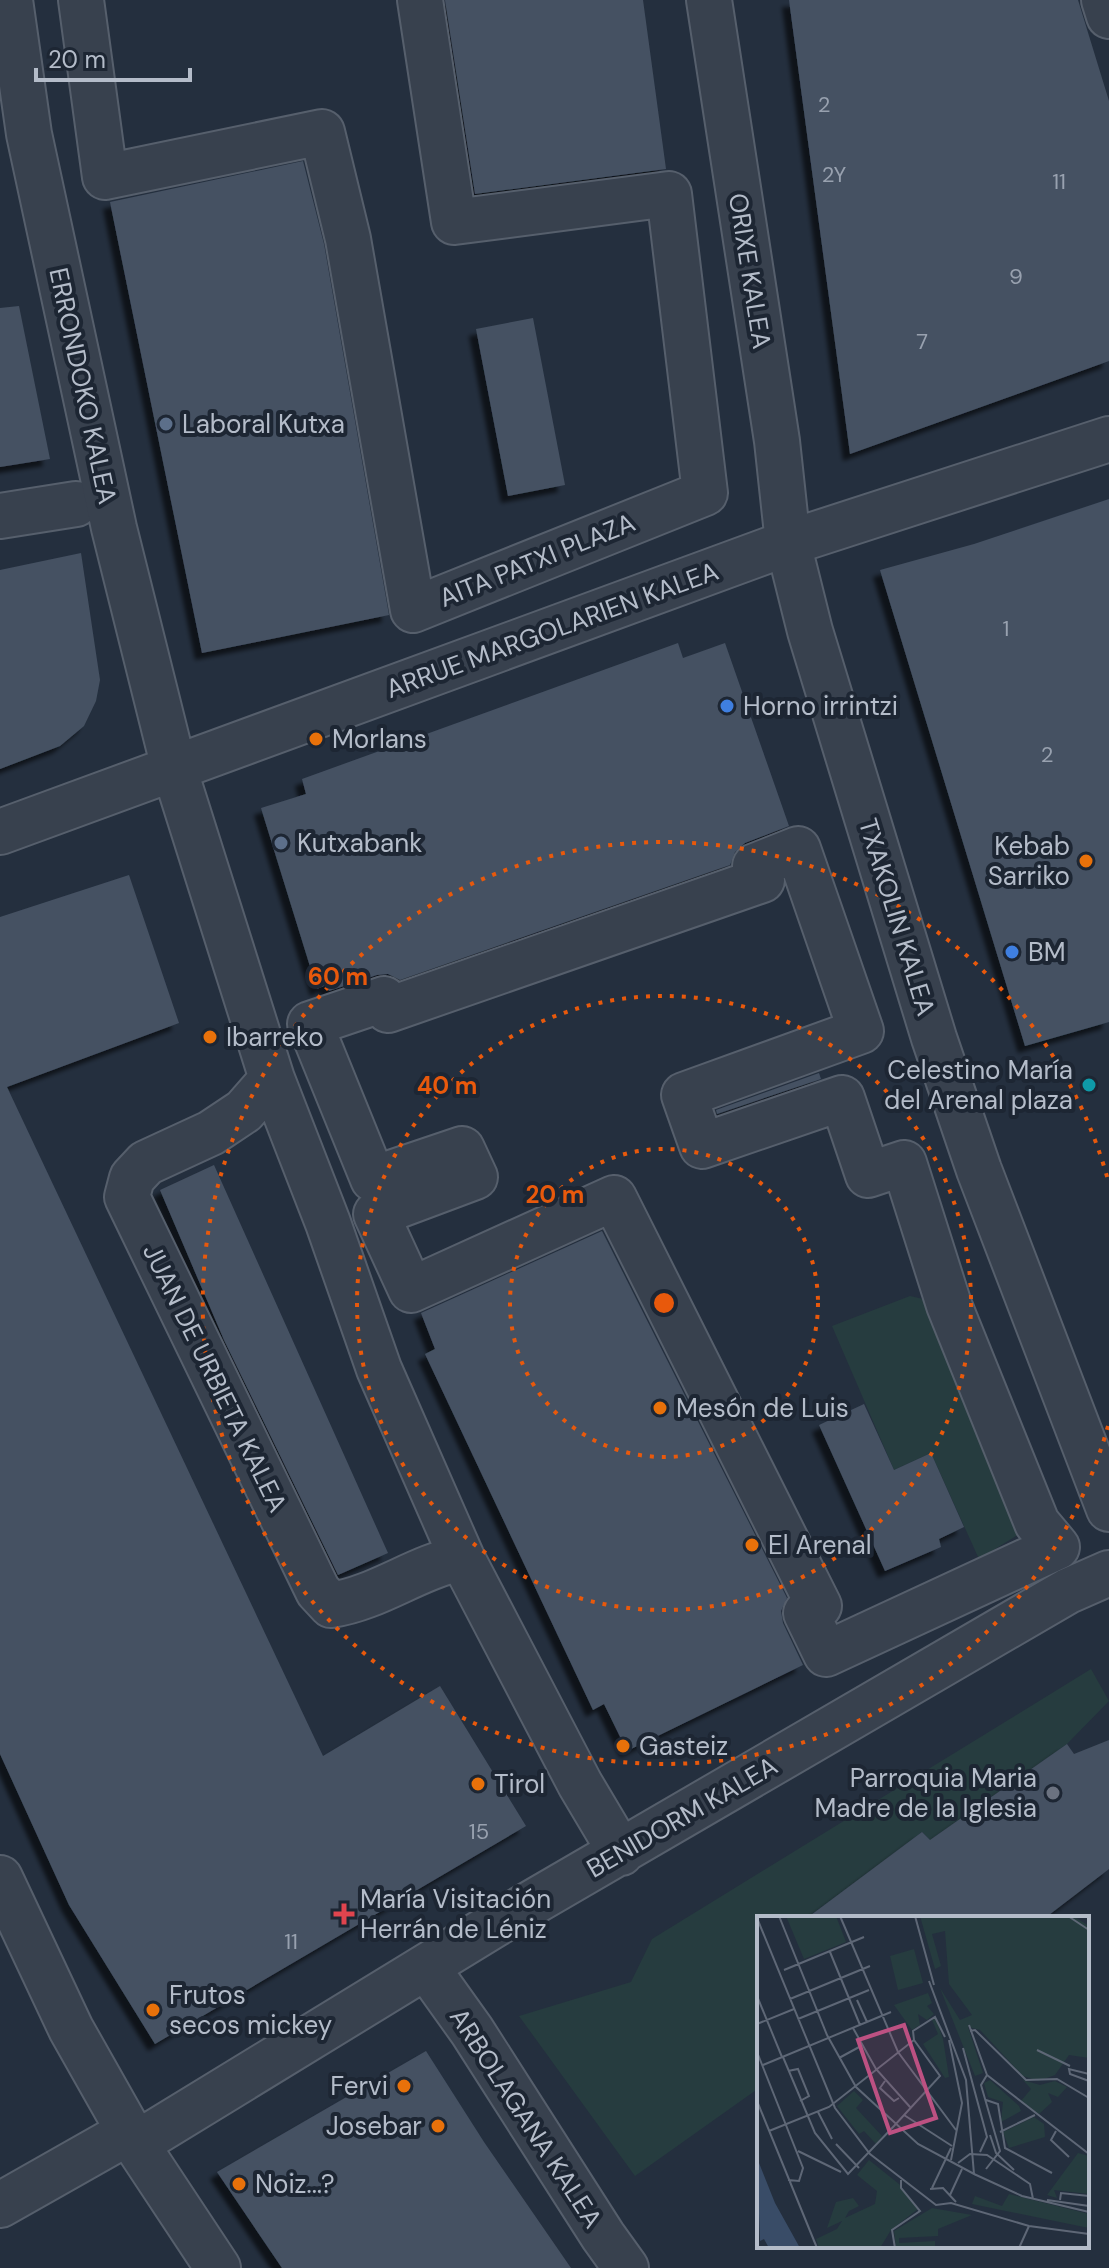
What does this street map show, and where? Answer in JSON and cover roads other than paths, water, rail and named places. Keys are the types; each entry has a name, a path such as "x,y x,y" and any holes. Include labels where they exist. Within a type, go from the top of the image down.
{"street":[{"name":"ERRONDOKO KALEA","path":"10,0 15,136 174,768"},
{"name":"AITA PATXI PLAZA","path":"81,0 105,177 322,132 348,239 413,610 705,493 669,194 454,222 420,0"},
{"name":"ORIXE KALEA","path":"709,0 777,441 788,543"},
{"path":"1104,0 1109,16"},
{"name":"ARRUE MARGOLARIEN KALEA","path":"0,832 788,543 1109,439"},
{"path":"0,516 76,504"},
{"name":"TXAKOLIN KALEA","path":"788,543 810,631 934,1038 979,1170 1109,1509"},
{"path":"174,768 272,1079 328,1223 379,1369 462,1558 580,1784 621,1853"},
{"path":"798,849 861,1031 684,1095 702,1146 842,1098 868,1175 904,1163 954,1320 1037,1523 1057,1547 826,1654 806,1613 819,1606 614,1198 411,1290 376,1214 475,1177 462,1149 373,1179 310,1024 384,999 388,1010 762,880 755,866 798,849"},
{"name":"JUAN DE URBIETA KALEA","path":"272,1079 244,1111 211,1133 146,1163 132,1178 127,1197 318,1591 331,1605 354,1602 443,1562 462,1558"},
{"name":"BENIDORM KALEA","path":"0,2205 182,2114 494,1925 1068,1591 1109,1573"},
{"path":"0,1878 71,2029 132,2138 218,2268"},
{"name":"ARBOLAGANA KALEA","path":"427,1968 472,2031 626,2268"}],"place":[{"name":"Laboral Kutxa","path":"166,424"},
{"name":"Horno irrintzi","path":"727,706"},
{"name":"Morlans","path":"316,739"},
{"name":"Kutxabank","path":"281,843"},
{"name":"Kebab Sarriko","path":"1086,861"},
{"name":"BM","path":"1012,952"},
{"name":"Ibarreko","path":"210,1037"},
{"name":"Celestino María del Arenal plaza","path":"1089,1085"},
{"name":"Mesón de Luis","path":"660,1408"},
{"name":"El Arenal","path":"752,1545"},
{"name":"Gasteiz","path":"623,1746"},
{"name":"Tirol","path":"478,1784"},
{"name":"Parroquia Maria Madre de la Iglesia","path":"1053,1793"},
{"name":"María Visitación Herrán de Léniz","path":"344,1914"},
{"name":"Frutos secos mickey","path":"153,2010"},
{"name":"Fervi","path":"404,2086"},
{"name":"Josebar","path":"438,2126"},
{"name":"Noiz...?","path":"239,2184"}]}
